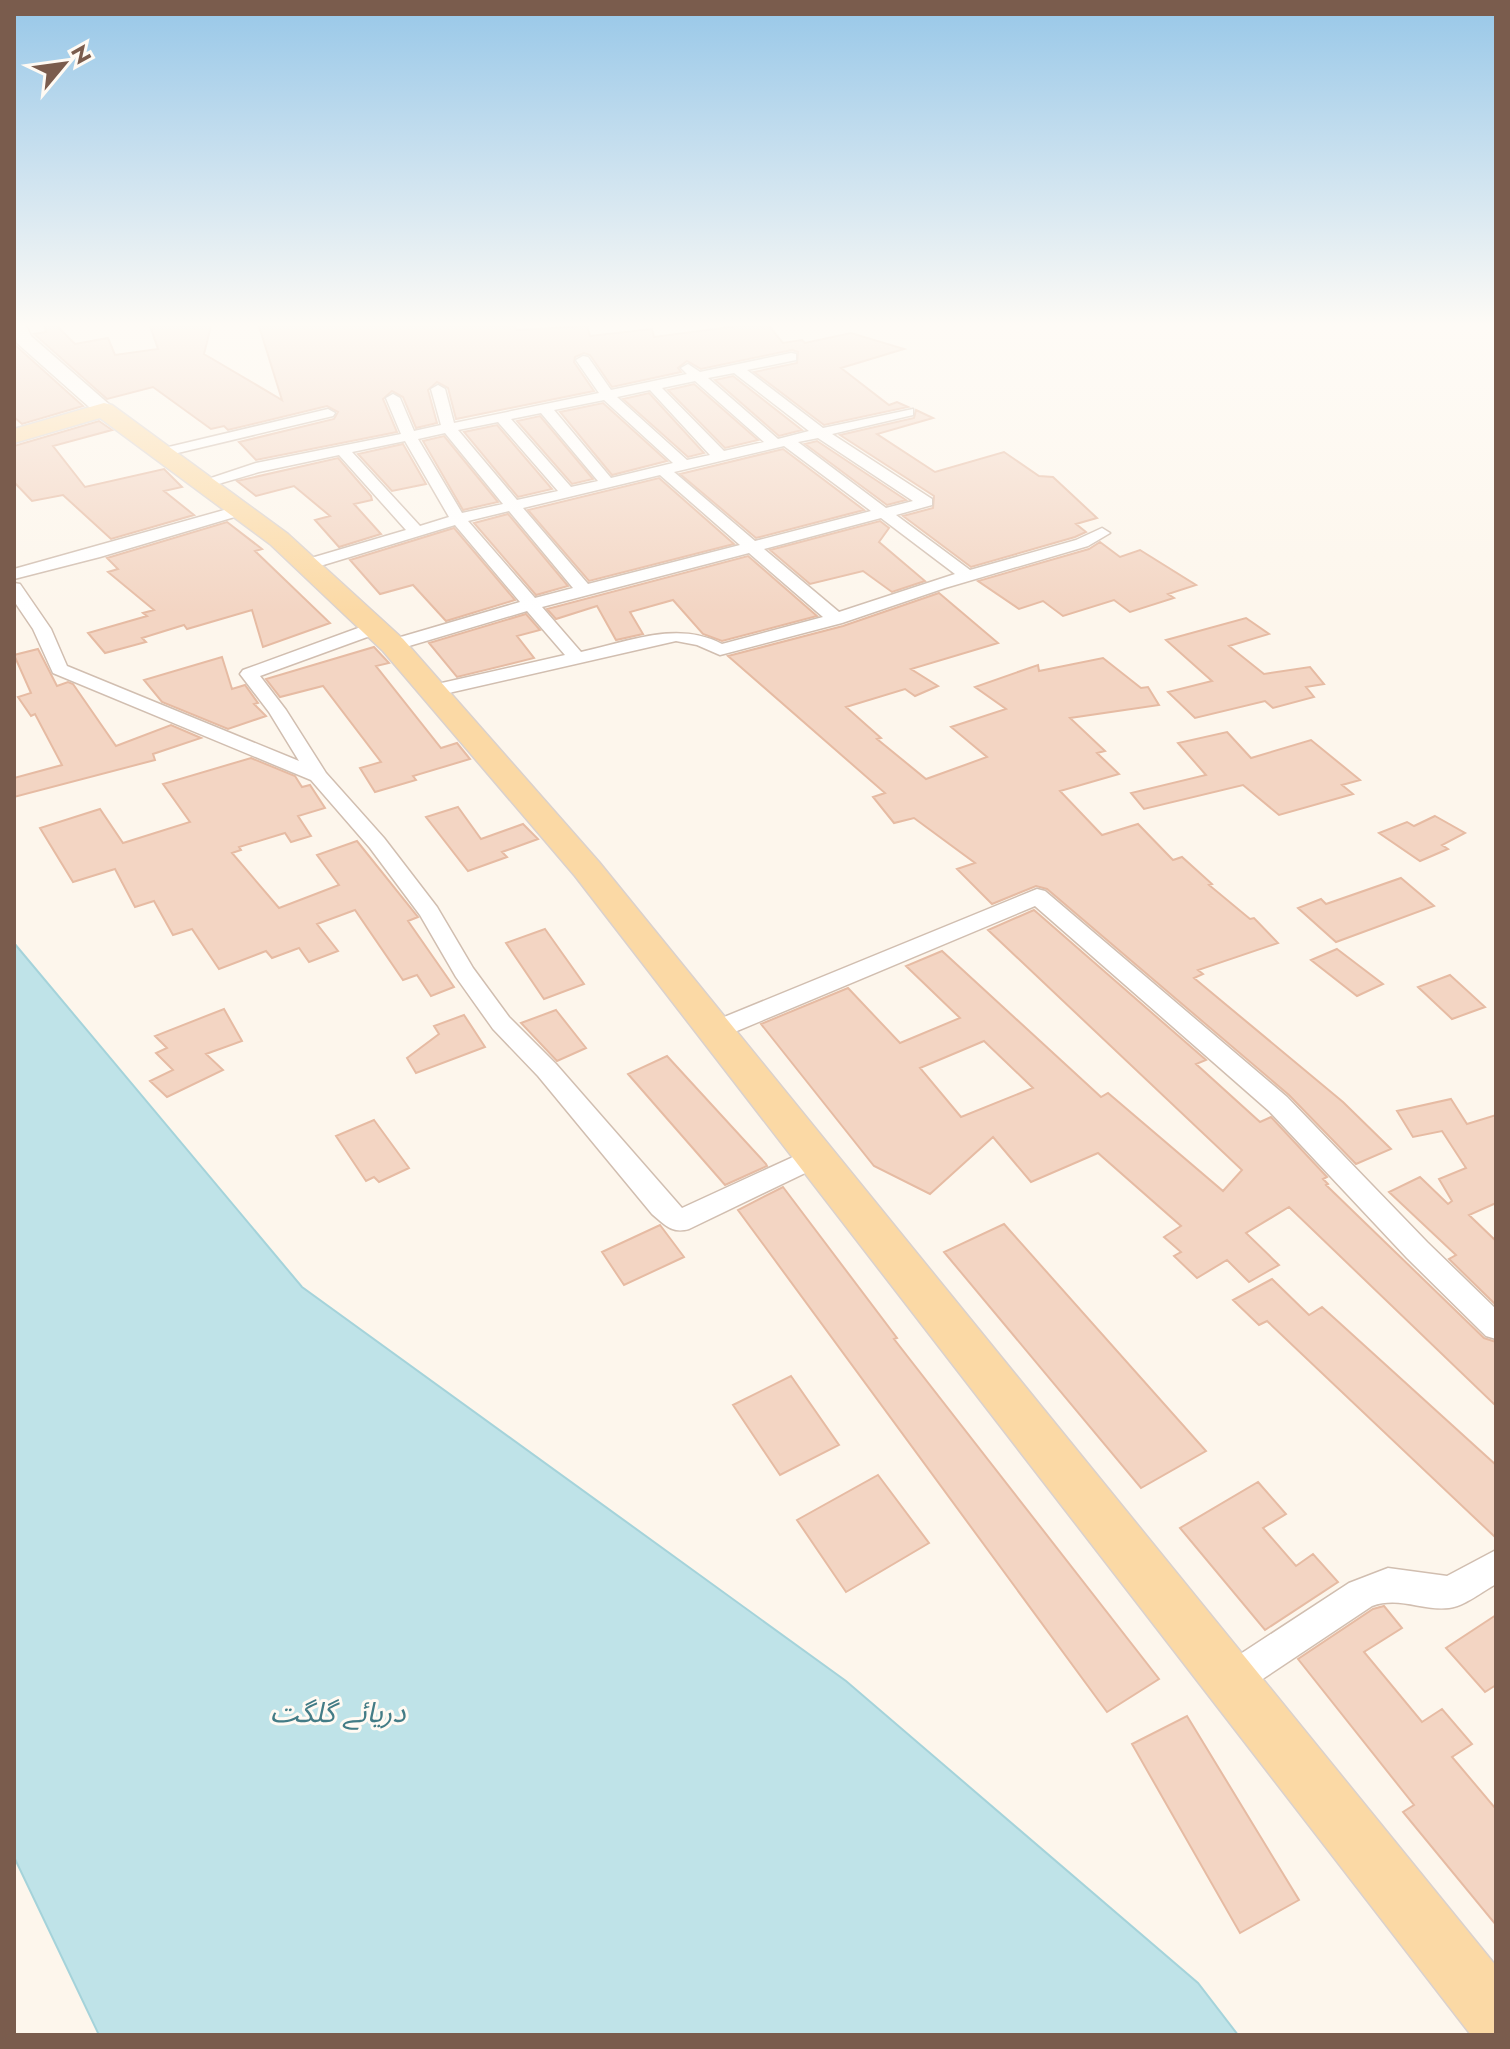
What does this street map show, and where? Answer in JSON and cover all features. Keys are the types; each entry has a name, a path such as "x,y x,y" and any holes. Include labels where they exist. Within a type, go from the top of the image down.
{"main road":[{"path":"14,436 64,422"},
{"path":"119,422 201,484 242,510 384,637 587,869 1496,2016"}],"street":[{"path":"161,453 292,422"},
{"path":"403,422 458,519 578,659"},
{"path":"447,422 449,429 512,507 585,592"},
{"path":"201,484 256,468 485,422"},
{"path":"505,422 568,493"},
{"path":"556,422 608,484"},
{"path":"636,422 685,466"},
{"path":"687,422 721,457"},
{"path":"754,422 968,576"},
{"path":"805,422 926,502 585,592 384,637 249,674 277,710 318,776 377,843 429,912 464,972 501,1023 586,1114 662,1207 679,1221 817,1156"},
{"path":"307,565 458,519 868,422"},
{"path":"342,450 417,532"},
{"path":"663,470 836,619"},
{"path":"14,574 242,510"},
{"path":"431,691 676,636 702,640 720,650 836,619 1082,543 1102,533"},
{"path":"14,588 42,629 59,669 318,776"},
{"path":"716,1030 1037,896 1278,1104 1417,1250 1496,1327"},
{"path":"1231,1680 1361,1594 1388,1584 1450,1592 1496,1566"}],"water":[{"name":"دریائے گلگت","path":"14,943 302,1287 846,1681 1198,1983 1238,2035 99,2035 14,1857"}],"building":[{"path":"100,422 112,430 53,446 85,487 164,469 182,487 164,491 194,515 111,539 63,495 32,501 14,482 14,446"},
{"path":"201,422 263,422 228,430 224,426 211,429"},
{"path":"323,422 393,422 397,432 256,460 239,442"},
{"path":"413,422 437,422 437,423 416,428"},
{"path":"518,422 545,422 593,479 572,484"},
{"path":"568,422 624,422 667,461 612,475"},
{"path":"648,422 675,422 704,453 688,457"},
{"path":"699,422 737,422 758,440 725,448"},
{"path":"763,422 791,422 802,430 779,436"},
{"path":"898,422 920,422 877,434 935,472 1004,452 1039,476 1053,477 1097,518 1076,524 1086,532 1075,537 971,567 903,516 933,508 934,496 840,435"},
{"path":"497,425 552,489 518,497 464,432"},
{"path":"444,436 498,502 463,510 423,441"},
{"path":"817,441 906,500 887,505 805,444"},
{"path":"403,444 426,484 392,491 358,454"},
{"path":"783,449 864,510 756,538 680,474"},
{"path":"338,458 371,496 372,500 354,504 381,534 339,547 315,520 330,516 294,486 256,496 237,481"},
{"path":"659,478 734,544 589,581 528,510"},
{"path":"508,514 568,586 536,595 474,523"},
{"path":"880,521 889,528 879,542 925,581 892,592 863,571 810,584 770,550"},
{"path":"227,522 262,549 255,551 330,623 263,647 252,610 187,629 184,625 142,638 146,642 105,653 88,633 147,616 143,613 154,610 108,572 118,569 107,558"},
{"path":"454,528 515,600 446,621 413,585 380,594 350,560"},
{"path":"1100,542 1120,557 1140,550 1196,585 1168,594 1174,598 1130,612 1114,600 1063,616 1043,601 1019,609 978,581 1089,549"},
{"path":"748,556 817,616 722,641 703,634 673,600 630,612 643,634 616,640 597,606 556,619 547,609"},
{"path":"939,593 998,643 911,669 938,686 915,696 905,689 846,707 881,738 877,739 926,779 987,757 951,727 1006,709 975,687 1038,665 1039,671 1103,658 1141,688 1148,687 1159,705 1070,718 1105,751 1097,753 1119,774 1060,791 1102,835 1138,824 1173,860 1182,857 1212,884 1209,885 1250,919 1254,918 1278,943 1198,970 1203,974 1194,978 1343,1102 1391,1149 1356,1164 1289,1095 1047,889 1036,886 992,904 957,869 975,863 914,818 894,823 873,797 885,793 728,656 843,626"},
{"path":"526,614 540,630 517,636 534,658 457,677 429,643"},
{"path":"1246,618 1269,634 1229,646 1264,674 1310,667 1324,684 1306,687 1314,697 1273,708 1265,701 1195,718 1168,692 1212,681 1166,640"},
{"path":"374,647 389,663 376,666 441,748 457,743 470,759 413,776 416,780 375,792 360,768 381,762 323,686 280,697 266,679"},
{"path":"38,649 57,686 68,682 73,684 116,746 171,725 201,738 153,754 155,760 14,797 14,778 62,765 35,714 31,716 18,697 31,693 14,655"},
{"path":"222,657 232,689 245,685 258,703 254,704 266,716 228,729 162,702 144,680"},
{"path":"1227,732 1251,758 1311,740 1360,780 1342,785 1353,794 1279,815 1243,785 1144,809 1131,793 1206,775 1178,743"},
{"path":"251,758 295,776 302,787 310,785 325,808 298,816 311,836 291,842 285,833 239,847 241,850 232,853 279,908 339,885 317,855 357,841 418,917 408,921 454,987 431,996 417,975 403,980 355,910 317,924 338,951 309,962 299,948 272,958 266,951 219,969 192,929 173,935 154,901 135,907 115,869 73,882 40,828 100,809 123,843 190,822 163,784"},
{"path":"458,807 481,839 523,824 538,839 502,852 507,857 468,871 426,817"},
{"path":"1435,816 1465,833 1442,845 1448,849 1420,861 1379,833 1407,822 1414,826"},
{"path":"1401,878 1434,906 1336,942 1298,908 1321,899 1326,904"},
{"path":"1034,910 1206,1060 1196,1064 1260,1122 1271,1117 1327,1177 1323,1179 1326,1185 1484,1338 1496,1342 1496,1406 1289,1207 1246,1233 1279,1265 1249,1282 1227,1260 1197,1278 1174,1256 1181,1252 1164,1237 1181,1226 1098,1153 1031,1182 993,1137 930,1194 874,1166 761,1024 848,988 900,1043 960,1018 906,966 942,951 1101,1097 1108,1093 1223,1191 1242,1170 988,930","holes":["984,1041 1033,1088 961,1117 920,1068"]},
{"path":"545,929 584,984 544,999 506,943"},
{"path":"1337,949 1383,984 1357,996 1311,960"},
{"path":"1450,975 1485,1007 1452,1019 1418,987"},
{"path":"224,1009 242,1041 206,1054 223,1070 167,1097 150,1081 173,1070 156,1053 167,1048 155,1036"},
{"path":"556,1010 586,1048 557,1061 521,1023"},
{"path":"464,1015 485,1047 416,1073 407,1058 439,1034 434,1026"},
{"path":"667,1056 767,1166 725,1185 628,1074"},
{"path":"1451,1099 1467,1124 1496,1115 1496,1203 1469,1215 1496,1241 1496,1305 1449,1259 1456,1255 1389,1192 1420,1177 1448,1204 1452,1201 1439,1179 1466,1168 1442,1131 1413,1137 1397,1111"},
{"path":"374,1120 409,1168 379,1182 374,1177 366,1181 336,1136"},
{"path":"783,1187 897,1338 894,1339 1159,1679 1107,1712 738,1210"},
{"path":"1004,1224 1206,1451 1141,1488 944,1252"},
{"path":"660,1225 684,1257 624,1285 602,1252"},
{"path":"1272,1279 1309,1315 1322,1307 1496,1465 1496,1538 1267,1321 1259,1325 1233,1300"},
{"path":"791,1376 839,1445 780,1475 733,1405"},
{"path":"878,1475 929,1543 846,1592 797,1520"},
{"path":"1258,1482 1286,1514 1263,1528 1296,1566 1313,1554 1338,1582 1265,1630 1180,1528"},
{"path":"1384,1606 1402,1628 1364,1652 1422,1722 1442,1709 1472,1744 1452,1757 1496,1809 1496,1925 1403,1812 1414,1805 1298,1659 1373,1609"},
{"path":"1496,1615 1496,1685 1485,1692 1446,1648"},
{"path":"1187,1716 1299,1900 1240,1933 1132,1744"}]}
